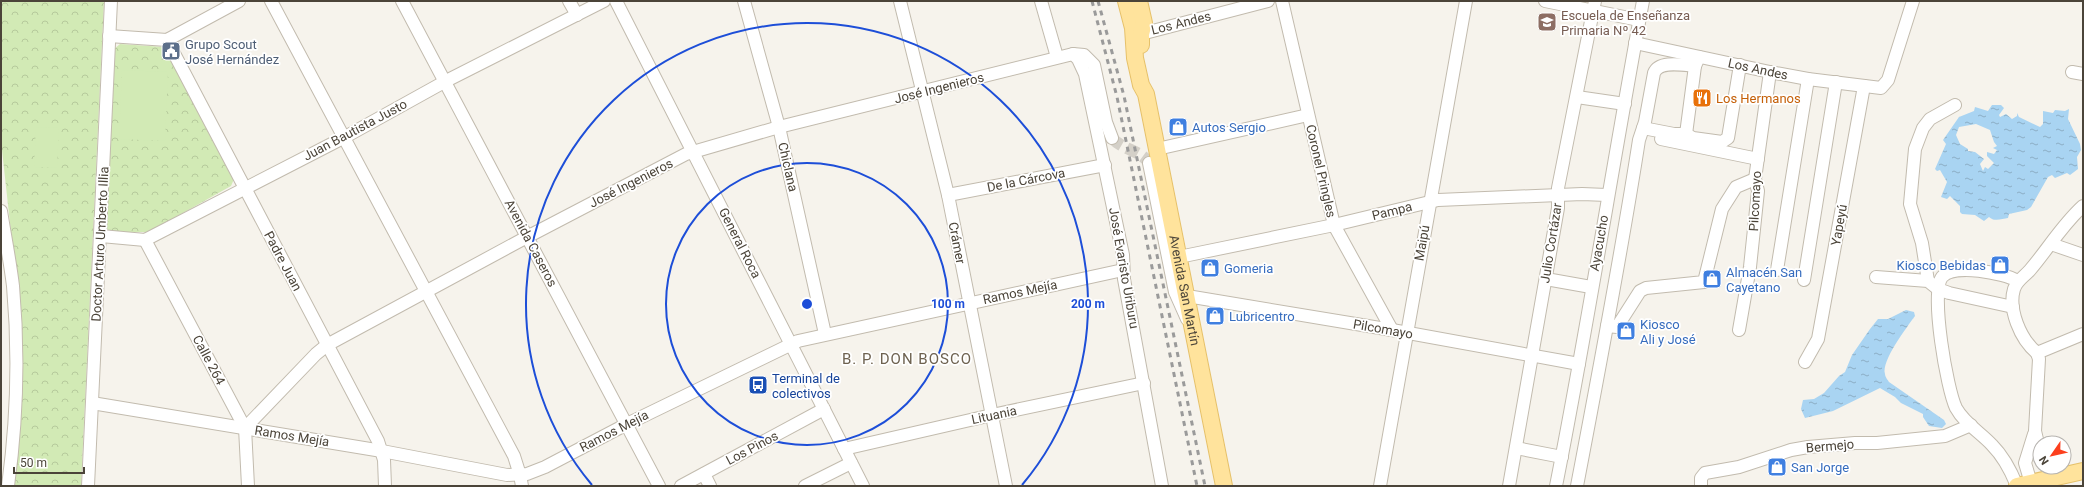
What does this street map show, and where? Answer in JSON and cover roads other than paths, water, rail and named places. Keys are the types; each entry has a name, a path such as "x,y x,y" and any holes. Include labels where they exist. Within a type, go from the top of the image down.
{"main road":[{"name":"Avenida San Martín","path":"1126,1 1133,28 1141,85 1146,94 1224,486"},
{"path":"1132,1 1135,12 1143,16"},
{"name":"Avenida San Martín","path":"1139,1 1144,26 1141,34 1141,44 1148,80 1146,94"},
{"path":"2072,471 2083,471"},
{"path":"2022,485 2047,475"}],"street":[{"name":"Doctor Arturo Umberto Illia","path":"88,486 111,1"},
{"path":"109,36 167,40 239,1"},
{"path":"271,1 345,137 514,456 521,480"},
{"name":"Avenida Caseros","path":"402,1 446,81 659,486"},
{"path":"569,1 577,15"},
{"name":"Juan Bautista Justo","path":"145,240 244,187 345,137 446,81 604,1"},
{"name":"General Roca","path":"616,1 863,486"},
{"name":"Chiclana","path":"744,1 779,127 825,334"},
{"name":"Crámer","path":"900,1 924,92 948,195 1006,486"},
{"path":"1041,1 1058,57"},
{"name":"Los Andes","path":"1141,34 1268,1"},
{"name":"Coronel Pringles","path":"1282,1 1334,225 1392,330"},
{"name":"Maipú","path":"1380,486 1429,202 1466,1"},
{"path":"1545,1 1594,6 1639,20"},
{"name":"Ayacucho","path":"1556,486 1583,346 1607,195 1643,1"},
{"name":"Los Andes","path":"1636,43 1697,61 1740,65 1808,79 1881,88 1888,80 1913,1"},
{"name":"Julio Cortázar","path":"1509,486 1558,208 1558,188 1594,6"},
{"name":"Padre Juan","path":"167,40 382,451 385,486"},
{"path":"1072,54 1084,55 1094,65 1106,122 1112,138"},
{"name":"José Ingenieros","path":"245,428 327,344 527,237 693,152 779,127 1072,54"},
{"name":"José Evaristo Uriburu","path":"1072,54 1078,59 1086,74 1105,165 1123,255 1123,270 1162,486"},
{"path":"1686,134 1697,61"},
{"name":"Ayacucho","path":"1577,486 1605,332 1618,276 1642,131 1656,68 1662,65 1697,61"},
{"path":"1642,131 1686,134 1693,138 1722,142 1728,138 1740,65"},
{"name":"Pilcomayo","path":"1739,330 1750,267 1758,191 1755,179 1770,72"},
{"path":"1777,270 1808,79"},
{"path":"1804,280 1836,82"},
{"name":"Yapeyú","path":"1805,362 1818,339 1864,86"},
{"path":"1577,97 1625,104"},
{"path":"1928,281 1922,243 1910,204 1915,149 1923,128 1930,119 1954,105"},
{"path":"1157,149 1308,115"},
{"path":"1642,131 1758,159"},
{"path":"1149,163 1175,292 1192,328"},
{"name":"De la Cárcova","path":"948,195 1105,165"},
{"path":"1583,346 1605,332 1618,327 1636,296 1646,288 1704,282 1722,209 1736,187 1755,179"},
{"name":"Pampa","path":"1179,257 1334,225 1438,200 1582,194 1607,195"},
{"path":"2022,485 2025,463 2035,431 2039,358 2037,352 2025,340 2012,301 2018,280 2030,270 2063,226 2083,206"},
{"path":"1,211 13,284 17,350 14,428 8,486"},
{"path":"101,236 145,240"},
{"name":"Calle 264","path":"145,240 245,428 248,486"},
{"path":"2050,244 2083,255"},
{"name":"Ramos Mejía","path":"92,403 382,451 507,475 521,480 627,424 790,344 825,334 1123,270"},
{"path":"2018,280 2010,276 1978,271 1956,270 1950,272 1942,278 1938,289 1942,348 1947,380 1952,399 1957,410 1993,446 2008,464 2022,485"},
{"path":"1876,277 1928,281 1938,289 1949,293 2013,307"},
{"path":"1546,279 1592,287"},
{"name":"Pilcomayo","path":"1187,296 1392,330 1579,364"},
{"path":"2037,352 2083,334"},
{"name":"Lituania","path":"844,449 992,415 1144,383"},
{"name":"Los Pinos","path":"681,486 824,409"},
{"name":"Bermejo","path":"1701,486 1701,478 1705,473 1739,467 1791,450 1822,445 1877,443 1945,436 1971,424"},
{"path":"2035,431 2036,435"},
{"path":"1516,448 1562,457"},
{"path":"806,486 851,463"},
{"path":"704,474 710,486"}],"water":[{"path":"1992,105 2001,105 2004,108 1999,115 2000,117 2006,114 2012,119 2017,116 2017,113 2019,117 2040,127 2043,124 2043,111 2053,113 2055,110 2065,111 2069,109 2068,119 2080,144 2081,150 2077,157 2078,169 2070,175 2067,173 2055,178 2052,175 2048,177 2031,207 2027,210 2009,214 2008,218 1996,220 1989,217 1984,221 1975,215 1962,214 1960,212 1960,206 1950,196 1947,199 1941,197 1947,182 1940,170 1937,171 1935,169 1946,144 1943,140 1959,117 1974,111 1975,107 1988,111","holes":["1976,124 1990,130 1997,146 1993,148 1997,150 1994,154 1987,152 1987,156 1994,163 1988,169 1985,167 1983,171 1980,164 1984,159 1975,152 1968,151 1968,149 1960,144 1956,135 1959,127"]},
{"path":"1906,310 1914,312 1915,316 1901,336 1887,361 1885,376 1889,382 1944,420 1946,424 1942,428 1929,426 1923,417 1923,414 1901,403 1895,397 1880,388 1833,411 1805,418 1801,409 1803,400 1814,399 1824,393 1839,376 1845,372 1852,355 1878,319 1888,319"}],"tunnel":[{"path":"1112,138 1122,146 1142,155 1149,163"}],"railway":[{"path":"1092,1 1117,97 1197,486"},
{"path":"1098,1 1124,96 1205,486"}],"place":[{"name":"Escuela de Enseñanza Primaria Nº 42","path":"1547,22"},
{"name":"Grupo Scout José Hernández","path":"171,51"},
{"name":"Los Hermanos","path":"1702,98"},
{"name":"Autos Sergio","path":"1178,127"},
{"name":"Kiosco Bebidas","path":"2000,265"},
{"name":"Gomeria","path":"1210,268"},
{"name":"Almacén San Cayetano","path":"1712,279"},
{"name":"Lubricentro","path":"1215,316"},
{"name":"Kiosco Ali y José","path":"1626,331"},
{"name":"Terminal de colectivos","path":"758,385"},
{"name":"San Jorge","path":"1777,467"}],"district":[{"name":"B. P. DON BOSCO","path":"907,359"}]}
